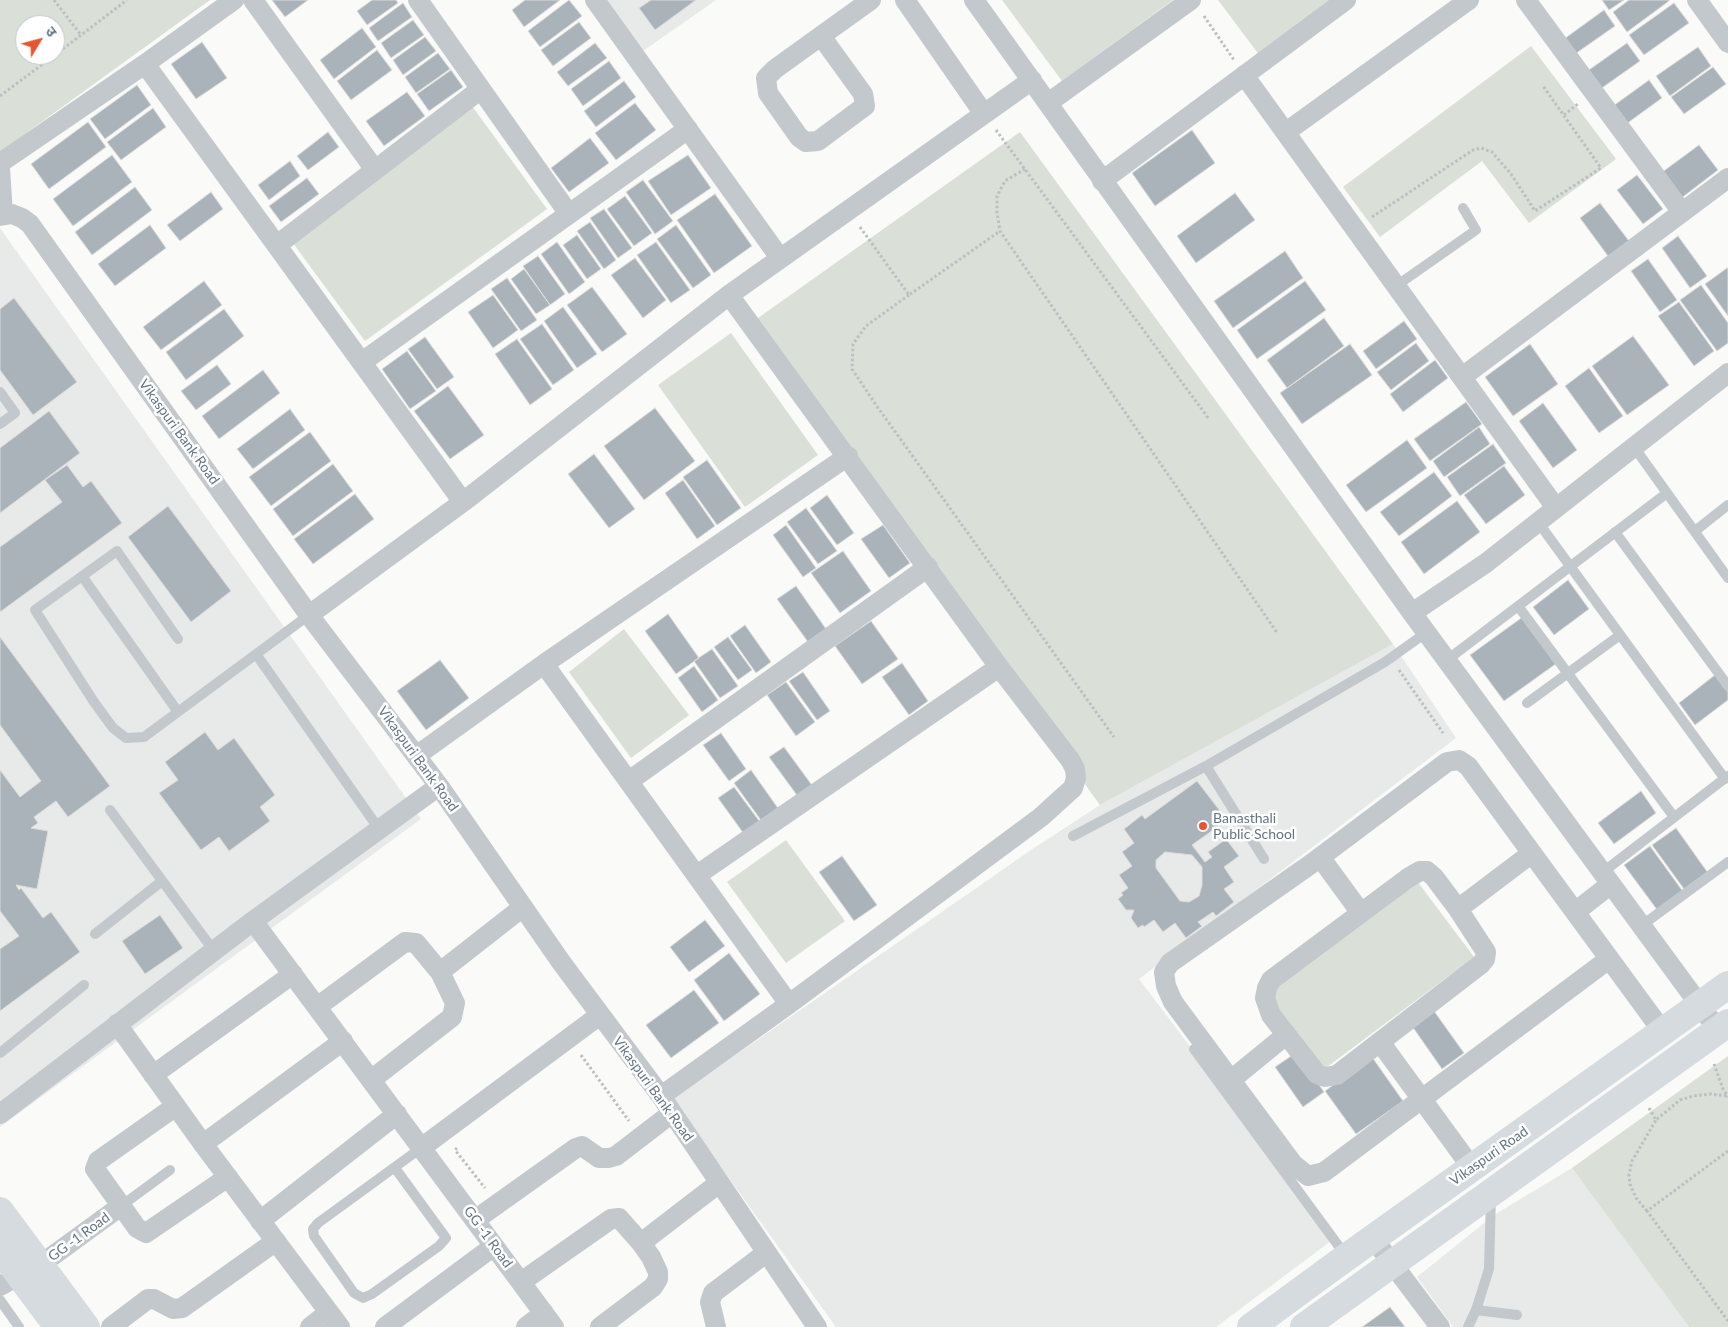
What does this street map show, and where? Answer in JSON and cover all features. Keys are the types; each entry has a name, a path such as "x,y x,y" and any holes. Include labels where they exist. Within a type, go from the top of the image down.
{"street":[{"path":"0,163 145,64 234,0"},
{"path":"253,0 375,170"},
{"path":"418,0 569,214"},
{"path":"596,0 780,258"},
{"path":"821,36 863,94 865,106 818,141 806,142 799,137 768,93 766,78 776,69 821,36 871,0"},
{"path":"905,0 984,114"},
{"path":"974,0 1412,613 1717,1031 1304,1327"},
{"path":"1102,181 1346,0"},
{"path":"1286,132 1469,0"},
{"path":"1526,0 1682,212"},
{"path":"1697,0 1728,42"},
{"path":"1048,103 1196,6"},
{"path":"145,64 464,502"},
{"path":"1244,75 1556,508"},
{"path":"309,615 464,502 729,294 1032,80"},
{"path":"277,245 481,89"},
{"path":"362,362 688,129"},
{"path":"0,168 1,216"},
{"path":"1462,377 1728,178"},
{"name":"Vikaspuri Bank Road","path":"1,216 12,214 30,224 309,615 439,786 523,907 661,1096 817,1327"},
{"path":"661,1096 1006,844 1041,817 1073,788 1076,778 1071,761 999,667 729,294"},
{"path":"1412,613 1486,563 1728,373"},
{"path":"416,756 544,664 848,456"},
{"path":"629,781 928,567"},
{"path":"544,664 789,1004"},
{"path":"697,875 999,667"},
{"path":"1609,959 1324,1172 1308,1176 1293,1164 1174,1002 1166,986 1164,972 1170,963 1320,857 1446,762 1459,760 1468,766 1664,1032"},
{"path":"0,1114 253,921 439,786"},
{"path":"1458,909 1532,853"},
{"path":"1320,857 1360,913"},
{"path":"1420,871 1428,871 1434,877 1458,909 1486,952 1485,959 1468,975 1337,1074 1325,1077 1317,1074 1271,1015 1265,998 1271,980 1360,913 1420,871"},
{"path":"1575,912 1607,878"},
{"path":"440,972 523,907"},
{"name":"GG -1 Road","path":"253,921 549,1320"},
{"path":"317,1007 404,942 416,943 440,972 455,1003 452,1016 371,1080"},
{"path":"153,1074 293,974"},
{"name":"Vikaspuri Road","path":"1251,1327 1347,1256 1700,1007 1728,985"},
{"path":"421,1148 600,1014"},
{"path":"117,1024 203,1144 334,1320 310,1327"},
{"path":"1231,1080 1286,1035"},
{"path":"203,1144 343,1041"},
{"path":"1380,1042 1472,1168"},
{"path":"176,1106 98,1162 95,1169 120,1207 137,1228 146,1233 228,1177"},
{"path":"475,1220 576,1148 582,1146 599,1158 616,1156 672,1113"},
{"path":"260,1221 397,1114"},
{"path":"641,1243 719,1183"},
{"name":"GG -1 Road","path":"20,1275 120,1207"},
{"path":"0,1211 20,1275 86,1327"},
{"path":"521,1282 611,1219 619,1218 651,1257 658,1272 658,1279 653,1287 600,1327"},
{"path":"1373,1238 1440,1327"},
{"path":"111,1327 148,1298 174,1309 182,1308 276,1241"},
{"path":"385,1327 494,1246"},
{"path":"0,1249 58,1327"},
{"path":"716,1327 710,1302 713,1293 766,1253"},
{"path":"526,1327 549,1320"}],"lane":[{"path":"1396,286 1476,230 1463,208"},
{"path":"0,392 15,413 0,424"},
{"path":"1634,447 1728,578"},
{"path":"1447,660 1667,492"},
{"path":"1695,531 1728,505"},
{"path":"1538,522 1726,777 1674,817 1607,878"},
{"path":"1615,532 1728,686"},
{"path":"178,639 116,551 35,610 94,702 113,728 126,738 144,737 309,615"},
{"path":"82,576 178,712"},
{"path":"1518,606 1674,817"},
{"path":"1073,836 1206,766 1391,658 1427,632"},
{"path":"1527,703 1620,635"},
{"path":"256,654 379,829"},
{"path":"1206,766 1264,859"},
{"path":"110,810 214,951"},
{"path":"1641,926 1728,862"},
{"path":"95,934 162,881"},
{"path":"0,1053 84,985"},
{"path":"1194,1049 1347,1256"},
{"path":"395,1168 446,1238 424,1257 372,1294 363,1298 354,1293 314,1236 313,1229 318,1223 421,1148"},
{"name":"GG -1 Road","path":"120,1207 170,1170"},
{"path":"1468,1327 1476,1310 1489,1269 1491,1193"},
{"path":"0,1300 20,1327"},
{"path":"1476,1310 1517,1315"}],"path":[{"path":"54,0 81,35"},
{"path":"65,47 127,0"},
{"path":"1196,6 1244,75"},
{"path":"0,96 42,65"},
{"path":"1354,228 1473,150 1481,148 1492,152 1511,174 1534,212 1601,168 1543,86"},
{"path":"984,114 1209,419"},
{"path":"1025,169 1004,181 997,196 1000,231 1278,634"},
{"path":"848,210 909,295"},
{"path":"1000,231 866,326 853,344 852,369 1114,736"},
{"path":"1391,658 1443,733"},
{"path":"1717,1031 1722,1089 1728,1097"},
{"path":"574,1060 582,1054 630,1123"},
{"path":"1636,1089 1656,1120"},
{"path":"1728,1097 1711,1094 1680,1100 1656,1120 1632,1161 1629,1175 1630,1184 1636,1198 1728,1321"},
{"path":"461,1144 454,1150 486,1188"},
{"path":"1647,1211 1728,1151"}],"shaded area":[{"path":"0,0 210,0 0,152"},
{"path":"607,0 716,0 643,51"},
{"path":"1002,0 1173,0 1062,81"},
{"path":"1218,0 1335,0 1260,56"},
{"path":"1531,46 1616,159 1529,223 1482,161 1380,237 1343,187"},
{"path":"472,106 547,209 365,341 290,239"},
{"path":"1020,132 1393,644 1100,805 751,323"},
{"path":"0,228 421,819 0,1127"},
{"path":"731,333 818,455 745,507 658,385"},
{"path":"624,629 689,715 631,758 569,672"},
{"path":"1393,644 1456,738 1139,979 1335,1238 1216,1327 836,1327 672,1099 1034,848 1100,805"},
{"path":"786,840 845,921 786,963 727,882"},
{"path":"1414,877 1474,957 1323,1070 1264,991"},
{"path":"1728,1056 1728,1327 1689,1327 1572,1168"},
{"path":"1572,1168 1689,1327 1453,1327 1417,1277 1494,1215"}],"building":[{"path":"272,0 308,0 285,17"},
{"path":"372,0 396,0 398,3 367,25 357,11"},
{"path":"525,0 560,0 524,27 512,10"},
{"path":"569,0 582,16 540,47 528,31"},
{"path":"651,0 696,0 655,30 639,8"},
{"path":"1602,0 1624,0 1609,10"},
{"path":"1629,0 1669,1 1627,32 1613,12"},
{"path":"403,3 412,17 378,41 369,28"},
{"path":"1674,3 1689,23 1644,55 1629,35"},
{"path":"1604,10 1615,26 1575,54 1564,39"},
{"path":"413,20 424,35 391,58 381,43"},
{"path":"579,22 591,38 553,66 541,50"},
{"path":"362,28 376,47 334,79 320,60"},
{"path":"425,37 436,51 403,75 393,60"},
{"path":"202,42 227,78 196,99 171,64"},
{"path":"595,43 607,58 568,86 557,72"},
{"path":"1627,43 1640,61 1599,90 1586,72"},
{"path":"1698,47 1711,66 1670,96 1656,76"},
{"path":"377,50 392,70 351,100 337,81"},
{"path":"438,53 450,69 416,93 405,77"},
{"path":"609,61 621,78 583,106 571,89"},
{"path":"1713,67 1726,84 1684,114 1671,97"},
{"path":"451,70 463,87 429,111 417,94"},
{"path":"1649,80 1662,98 1622,127 1609,109"},
{"path":"624,81 636,97 596,127 584,111"},
{"path":"137,85 151,105 105,139 90,119"},
{"path":"407,92 425,116 384,146 366,121"},
{"path":"635,103 656,130 616,160 595,133"},
{"path":"153,108 166,127 121,160 107,142"},
{"path":"88,122 106,147 49,189 31,164"},
{"path":"1192,130 1215,163 1155,206 1132,173"},
{"path":"328,132 339,147 308,170 297,156"},
{"path":"590,138 609,163 569,192 551,168"},
{"path":"1699,145 1718,170 1680,199 1661,173"},
{"path":"112,155 132,182 73,226 53,199"},
{"path":"688,155 711,188 671,215 648,181"},
{"path":"290,161 300,176 269,200 258,185"},
{"path":"1637,175 1663,209 1643,224 1617,190"},
{"path":"307,178 319,194 281,222 269,206"},
{"path":"643,180 673,221 655,234 626,192"},
{"path":"135,187 152,210 92,255 75,232"},
{"path":"211,192 223,209 180,241 167,225"},
{"path":"1235,193 1255,220 1196,263 1177,236"},
{"path":"715,194 752,246 714,273 677,220"},
{"path":"625,196 652,233 634,246 607,209"},
{"path":"1600,203 1629,241 1608,256 1580,218"},
{"path":"604,209 632,248 618,258 590,218"},
{"path":"590,222 616,260 604,269 577,231"},
{"path":"150,225 166,248 115,286 98,264"},
{"path":"676,225 711,275 693,288 657,239"},
{"path":"577,235 601,269 587,279 563,245"},
{"path":"1678,236 1707,276 1690,288 1662,248"},
{"path":"557,242 585,282 569,294 541,254"},
{"path":"656,242 690,290 671,303 637,255"},
{"path":"1285,251 1303,278 1233,328 1214,301"},
{"path":"538,256 565,294 550,305 523,266"},
{"path":"635,258 666,300 643,318 611,275"},
{"path":"1648,259 1677,300 1660,312 1631,271"},
{"path":"524,269 550,305 536,314 511,279"},
{"path":"1728,269 1728,316 1705,284"},
{"path":"507,278 537,320 521,331 491,289"},
{"path":"204,281 222,305 161,350 143,327"},
{"path":"1305,281 1326,310 1257,359 1237,330"},
{"path":"1701,285 1728,323 1728,343 1717,351 1680,300"},
{"path":"592,287 627,334 602,352 567,305"},
{"path":"493,295 518,330 493,348 468,312"},
{"path":"14,298 77,382 33,415 0,370 0,309"},
{"path":"1679,302 1714,351 1694,366 1658,316"},
{"path":"563,307 597,354 577,368 544,321"},
{"path":"224,309 244,336 186,380 166,352"},
{"path":"1324,318 1344,346 1287,388 1267,360"},
{"path":"1404,321 1417,339 1376,369 1363,351"},
{"path":"542,324 574,370 553,385 520,339"},
{"path":"1633,336 1669,385 1627,415 1592,366"},
{"path":"425,337 454,377 437,389 408,349"},
{"path":"517,339 552,389 530,405 495,354"},
{"path":"1416,343 1429,361 1391,390 1377,372"},
{"path":"1350,344 1372,375 1302,424 1280,393"},
{"path":"1530,344 1558,384 1513,416 1485,377"},
{"path":"407,351 436,391 410,409 382,369"},
{"path":"1435,360 1448,378 1403,412 1390,394"},
{"path":"217,365 231,384 196,410 181,391"},
{"path":"1589,368 1623,416 1599,433 1565,386"},
{"path":"263,370 280,393 219,439 202,416"},
{"path":"448,386 484,435 450,459 414,411"},
{"path":"1466,402 1482,424 1430,461 1414,439"},
{"path":"1543,403 1577,450 1553,468 1519,421"},
{"path":"655,408 695,461 644,500 604,446"},
{"path":"290,409 305,430 253,469 237,449"},
{"path":"49,411 80,453 0,513 0,448"},
{"path":"1479,427 1490,444 1444,477 1433,461"},
{"path":"310,432 331,461 271,506 249,477"},
{"path":"1407,440 1427,468 1366,512 1346,485"},
{"path":"1493,444 1506,463 1460,496 1447,477"},
{"path":"594,454 635,509 609,528 568,474"},
{"path":"707,460 741,508 717,525 683,477"},
{"path":"333,464 353,491 293,536 273,509"},
{"path":"67,465 83,487 91,481 122,523 0,612 0,547 62,502 45,480"},
{"path":"1504,466 1525,495 1486,524 1464,495"},
{"path":"1434,472 1452,496 1399,536 1380,512"},
{"path":"683,480 715,526 697,539 665,493"},
{"path":"355,494 374,519 313,564 294,539"},
{"path":"827,495 854,533 837,545 810,508"},
{"path":"1457,501 1480,532 1424,574 1401,542"},
{"path":"168,506 231,591 191,622 128,537"},
{"path":"806,508 837,551 818,564 787,522"},
{"path":"786,525 816,568 803,577 773,535"},
{"path":"883,525 910,563 889,578 861,539"},
{"path":"843,551 871,591 840,613 811,573"},
{"path":"1568,580 1589,609 1554,635 1533,607"},
{"path":"796,586 826,629 808,642 777,599"},
{"path":"668,614 699,658 676,674 645,631"},
{"path":"1524,616 1557,663 1504,701 1470,655"},
{"path":"871,621 898,659 862,684 835,646"},
{"path":"745,625 771,662 756,673 730,636"},
{"path":"0,637 110,786 68,817 56,801 34,817 38,823 31,828 48,831 37,889 16,885 19,890 21,888 43,918 51,912 80,952 0,1011 0,949 19,936 0,911 0,770 20,797 41,781 0,725"},
{"path":"728,637 752,670 738,680 714,647"},
{"path":"712,649 738,686 720,698 694,661"},
{"path":"440,660 469,698 426,730 397,691"},
{"path":"902,663 928,701 909,715 882,677"},
{"path":"694,666 718,700 702,712 678,678"},
{"path":"803,672 830,711 817,720 789,681"},
{"path":"1715,675 1728,692 1728,700 1695,725 1679,703"},
{"path":"786,682 815,722 796,736 767,695"},
{"path":"205,732 218,750 234,738 275,795 260,807 270,821 229,851 219,837 201,850 159,793 178,780 165,762"},
{"path":"721,733 746,769 729,781 703,745"},
{"path":"784,747 814,788 799,798 769,757"},
{"path":"751,770 780,811 763,823 734,783"},
{"path":"1197,781 1227,820 1192,845 1205,862 1212,857 1208,852 1226,839 1239,856 1224,867 1234,882 1224,889 1234,902 1216,916 1213,912 1198,922 1202,926 1186,938 1175,923 1163,932 1154,920 1144,927 1143,925 1138,928 1131,918 1134,910 1126,910 1118,899 1123,895 1121,893 1128,888 1119,875 1132,866 1122,852 1134,843 1124,829 1142,815 1145,819","holes":["1165,852 1192,855 1202,867 1202,885 1199,896 1189,902 1180,901 1156,868 1156,860"]},
{"path":"734,787 760,822 744,834 718,798"},
{"path":"1641,791 1656,813 1614,844 1598,823"},
{"path":"1676,828 1708,873 1684,889 1652,845"},
{"path":"1650,846 1684,893 1658,911 1624,865"},
{"path":"842,856 877,905 854,921 819,872"},
{"path":"160,915 183,948 145,974 122,941"},
{"path":"705,920 725,946 689,972 670,947"},
{"path":"729,953 760,994 724,1021 694,980"},
{"path":"694,990 719,1023 671,1058 646,1025"},
{"path":"1434,1011 1464,1053 1442,1069 1412,1026"},
{"path":"1297,1052 1324,1092 1303,1107 1275,1067"},
{"path":"1372,1057 1403,1101 1356,1134 1325,1091"},
{"path":"1390,1307 1405,1327 1362,1327"}],"place":[{"name":"Banasthali Public School","path":"1203,826"}]}
